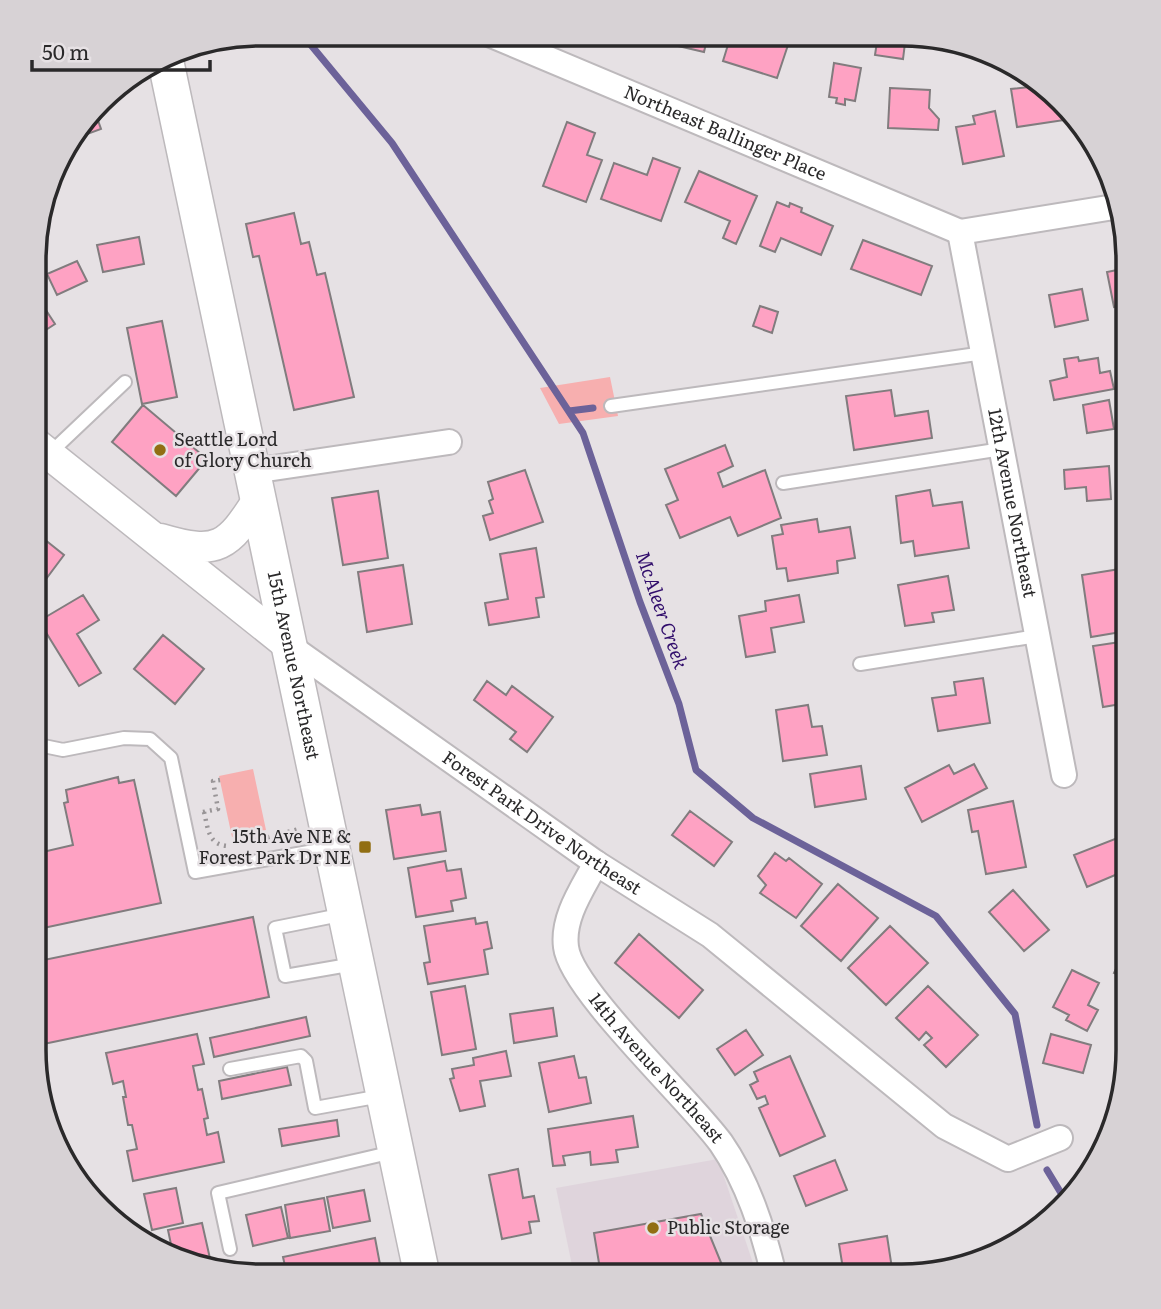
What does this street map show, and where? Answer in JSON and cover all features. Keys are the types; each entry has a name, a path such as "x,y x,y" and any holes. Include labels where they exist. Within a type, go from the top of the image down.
{"main road":[{"name":"15th Avenue Northeast","path":"167,67 419,1263"}],"street":[{"name":"Northeast Ballinger Place","path":"515,45 960,232"},
{"path":"960,232 1108,208"},
{"name":"12th Avenue Northeast","path":"960,232 1064,775"},
{"path":"152,536 197,550 221,543 240,528 256,484 449,442"},
{"name":"Forest Park Drive Northeast","path":"45,451 288,645 596,863 710,935 944,1126 1008,1159 1060,1138"},
{"name":"14th Avenue Northeast","path":"596,863 569,915 566,948 584,985 721,1144 761,1221 771,1263"}],"lane":[{"path":"611,406 984,353"},
{"path":"45,445 125,382"},
{"path":"783,483 1002,449"},
{"path":"860,664 1037,636"},
{"path":"46,746 63,750 124,738 150,739 171,758 195,872 331,848"},
{"path":"345,914 275,928 282,964 285,976 356,963"},
{"path":"230,1069 300,1056 306,1061 315,1108 384,1095"},
{"path":"230,1249 218,1193 396,1151"}],"path":[{"path":"195,813 218,809 213,781 220,780"},
{"path":"204,811 211,838 218,845 237,845"},
{"path":"247,843 302,828"}],"shaded area":[{"path":"610,377 618,416 559,424 540,388"},
{"path":"253,769 266,830 232,837 219,776"},
{"name":"Public Storage","path":"718,1159 753,1263 572,1263 556,1188"}],"building":[{"path":"674,45 706,45 704,52"},
{"path":"728,45 788,45 777,78 723,61"},
{"path":"876,45 905,45 903,59 875,55"},
{"path":"834,63 861,68 855,101 845,99 845,105 836,103 837,98 829,97"},
{"path":"1028,87 1064,120 1017,127 1011,89"},
{"path":"890,88 930,90 929,108 939,119 938,130 888,128"},
{"path":"995,111 1004,156 963,164 956,127 975,124 973,116"},
{"path":"98,120 101,129 87,134"},
{"path":"567,122 595,133 587,155 602,160 586,202 543,186"},
{"path":"653,158 680,168 661,221 601,199 614,163 647,175"},
{"path":"699,171 757,196 736,244 723,238 730,221 685,202"},
{"path":"777,202 802,208 801,212 833,226 821,255 781,238 775,252 760,246"},
{"path":"294,213 301,244 309,242 317,275 325,273 354,397 294,410 259,256 253,257 246,224"},
{"path":"139,237 144,264 103,272 97,245"},
{"path":"863,240 932,266 921,295 851,269"},
{"path":"77,261 87,281 57,295 47,274"},
{"path":"1115,270 1114,307 1107,272"},
{"path":"1082,289 1088,320 1055,327 1049,295"},
{"path":"760,306 778,312 772,333 753,326"},
{"path":"45,309 55,324 45,330"},
{"path":"162,321 177,397 142,404 127,328"},
{"path":"1078,357 1079,361 1098,358 1100,373 1110,371 1114,389 1054,400 1050,381 1067,377 1064,359"},
{"path":"891,390 895,416 928,411 932,438 854,450 846,396"},
{"path":"1109,400 1114,429 1087,433 1083,405"},
{"name":"Seattle Lord of Glory Church","path":"143,405 207,459 176,496 112,442"},
{"path":"725,445 733,466 718,473 723,487 765,470 781,518 738,536 730,517 680,538 666,505 678,500 665,469"},
{"path":"1109,466 1111,499 1087,501 1086,487 1065,489 1064,470"},
{"path":"525,470 543,522 490,540 483,516 493,513 489,501 493,499 488,482"},
{"path":"930,490 933,506 962,502 969,548 915,556 913,541 901,543 896,496"},
{"path":"378,491 388,558 343,565 332,498"},
{"path":"817,519 819,532 850,527 855,558 837,561 838,573 788,581 786,568 777,569 772,536 783,534 781,525"},
{"path":"45,540 64,555 45,579"},
{"path":"536,548 544,597 536,598 539,617 489,625 485,603 508,599 500,554"},
{"path":"403,565 412,624 367,632 358,572"},
{"path":"1115,570 1115,633 1091,637 1082,575"},
{"path":"948,576 954,610 932,613 934,622 905,626 898,585"},
{"path":"83,595 99,620 77,634 101,673 79,686 45,632 45,617"},
{"path":"799,595 804,622 771,628 775,652 746,657 739,616 766,611 765,601"},
{"path":"163,635 204,669 175,704 134,669"},
{"path":"1115,643 1115,705 1103,707 1093,646"},
{"path":"983,678 990,723 938,731 932,698 956,695 954,682"},
{"path":"487,681 506,695 512,686 553,717 527,752 510,739 516,732 474,700"},
{"path":"808,705 812,727 822,726 827,755 783,761 776,710"},
{"path":"974,764 987,788 922,822 905,788 949,765 954,774"},
{"path":"861,766 866,799 815,807 810,774"},
{"path":"118,777 119,783 134,780 161,903 46,927 46,851 73,845 64,803 68,802 66,790"},
{"path":"1013,801 1026,867 986,874 978,831 972,832 968,810"},
{"path":"420,805 422,815 440,812 446,851 394,859 386,810"},
{"path":"690,811 732,842 714,866 672,835"},
{"path":"1115,839 1115,875 1087,887 1074,855"},
{"path":"775,853 786,861 789,858 822,884 796,918 760,893 766,885 758,876"},
{"path":"445,861 447,871 461,869 466,898 451,901 453,911 416,917 408,868"},
{"path":"838,884 878,918 841,961 801,926"},
{"path":"1013,890 1049,930 1024,951 989,912"},
{"path":"253,917 269,997 46,1044 46,960"},
{"path":"475,918 476,924 487,922 492,948 484,950 488,974 428,984 424,963 430,962 424,926"},
{"path":"890,926 928,963 886,1005 848,968"},
{"path":"639,934 703,990 679,1018 615,963"},
{"path":"1072,970 1099,983 1088,1005 1098,1010 1087,1031 1066,1020 1069,1015 1053,1007"},
{"path":"465,986 476,1049 442,1055 431,992"},
{"path":"928,986 978,1035 946,1067 924,1045 932,1038 926,1032 919,1040 896,1018"},
{"path":"553,1008 557,1036 514,1043 510,1014"},
{"path":"306,1017 310,1036 214,1057 210,1038"},
{"path":"746,1030 763,1055 735,1075 717,1049"},
{"path":"197,1034 204,1064 193,1066 198,1090 202,1089 208,1118 204,1119 207,1135 218,1132 224,1162 133,1181 127,1151 137,1149 132,1125 128,1125 123,1081 113,1084 106,1053"},
{"path":"1051,1034 1091,1045 1083,1073 1043,1063"},
{"path":"506,1051 511,1076 480,1081 485,1106 460,1111 450,1079 454,1078 452,1069 474,1065 473,1058"},
{"path":"574,1056 579,1078 586,1077 591,1103 549,1112 539,1063"},
{"path":"790,1056 825,1136 780,1156 759,1108 768,1104 765,1096 757,1099 750,1085 758,1081 754,1072"},
{"path":"287,1067 291,1085 222,1099 219,1081"},
{"path":"633,1116 638,1147 616,1150 618,1162 591,1165 590,1152 563,1156 565,1165 553,1166 548,1129"},
{"path":"337,1120 339,1136 282,1146 279,1129"},
{"path":"835,1160 847,1190 806,1206 794,1176"},
{"path":"518,1169 523,1198 534,1196 539,1221 529,1222 531,1233 502,1239 489,1175"},
{"path":"176,1188 183,1223 152,1230 144,1194"},
{"path":"364,1190 370,1221 333,1228 327,1197"},
{"path":"324,1198 330,1231 290,1238 285,1205"},
{"path":"281,1207 288,1238 253,1246 246,1215"},
{"path":"701,1214 721,1263 599,1263 594,1233"},
{"path":"202,1223 210,1257 171,1243 168,1230"},
{"path":"887,1236 891,1263 842,1263 839,1244"},
{"path":"375,1238 380,1263 284,1263 283,1257"}],"waterway":[{"name":"McAleer Creek","path":"311,45 392,143 583,433 640,602 679,704 696,770 753,818 936,916 1015,1014 1037,1125"},
{"path":"569,411 593,408"},
{"name":"McAleer Creek","path":"1047,1170 1061,1192"}],"place":[{"name":"Seattle Lord of Glory Church","path":"160,450"},
{"name":"15th Ave NE & Forest Park Dr NE","path":"365,847"},
{"name":"Public Storage","path":"653,1228"}]}
